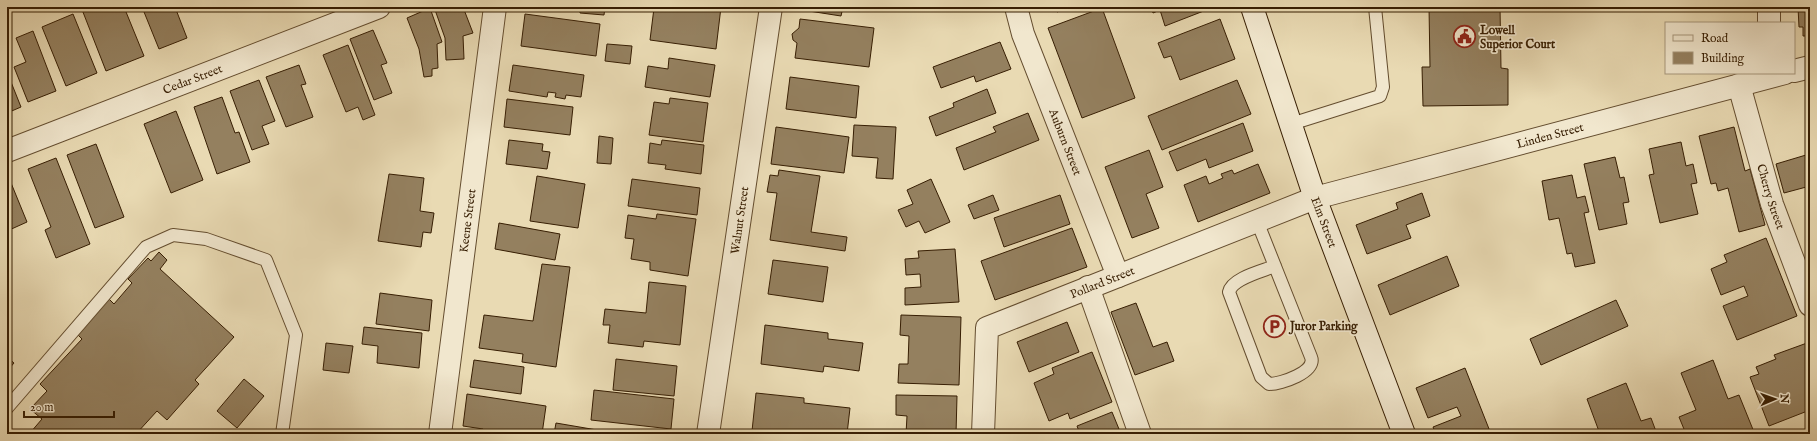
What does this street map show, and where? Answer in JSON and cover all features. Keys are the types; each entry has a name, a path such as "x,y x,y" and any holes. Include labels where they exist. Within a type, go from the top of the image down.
{"street":[{"name":"Cedar Street","path":"7,151 379,7"},
{"name":"Keene Street","path":"440,434 495,7"},
{"name":"Walnut Street","path":"708,434 770,7"},
{"name":"Auburn Street","path":"1016,7 1023,34 1118,276"},
{"name":"Elm Street","path":"1252,7 1315,198 1404,434"},
{"path":"1768,7 1769,22"},
{"path":"1795,71 1810,67"},
{"name":"Linden Street","path":"1315,198 1739,85 1774,74"},
{"name":"Cherry Street","path":"1739,85 1772,204 1810,305"},
{"name":"Pollard Street","path":"983,434 988,328 1315,198"},
{"path":"1088,287 1140,434"}],"lane":[{"path":"1291,124 1380,96 1383,87 1375,7"},
{"path":"1257,221 1275,266 1312,362 1312,366 1305,372 1276,384 1269,384 1261,377 1229,292 1230,288 1236,281 1275,266"},
{"path":"7,408 146,246 173,235 206,239 266,260 296,335 282,434"}],"building":[{"path":"81,7 124,7 144,56 106,71"},
{"path":"142,7 175,7 187,38 159,49"},
{"path":"434,7 463,7 473,33 463,36 464,59 446,60 445,38"},
{"path":"580,7 605,7 604,15 580,13"},
{"path":"646,7 721,7 716,49 650,40 654,8"},
{"path":"797,7 843,7 841,16 796,9"},
{"path":"1055,7 1071,7 1057,12"},
{"path":"1151,7 1214,7 1165,26 1160,10 1153,13"},
{"name":"Lowell Superior Court","path":"1429,7 1500,7 1501,68 1508,69 1508,105 1423,106 1422,67 1430,67"},
{"path":"1798,7 1810,7 1810,36 1803,36 1803,27 1799,27"},
{"path":"430,8 442,42 437,44 438,68 432,69 432,76 424,77 419,49 407,18"},
{"path":"1102,8 1135,98 1082,118 1048,28"},
{"path":"73,14 97,73 66,86 42,27"},
{"path":"525,14 600,24 596,56 521,46"},
{"path":"800,19 874,28 869,67 795,58 797,43 793,40 792,34 799,28"},
{"path":"1220,19 1235,59 1180,80 1171,56 1164,58 1158,43"},
{"path":"373,30 387,63 381,65 392,93 374,100 350,39"},
{"path":"33,31 56,91 28,102 14,67 26,62 16,38"},
{"path":"1000,42 1011,69 976,82 974,76 941,88 933,67"},
{"path":"607,44 632,46 630,64 605,61"},
{"path":"348,45 375,115 363,120 358,107 346,112 323,55"},
{"path":"669,58 715,65 710,97 645,87 648,66 668,69"},
{"path":"299,65 306,84 301,85 313,117 286,127 266,77"},
{"path":"513,65 584,75 581,97 566,95 565,99 555,97 556,93 548,92 547,97 509,91"},
{"path":"7,72 21,107 7,113"},
{"path":"790,77 859,86 856,118 786,109"},
{"path":"259,80 275,121 262,126 269,144 252,150 230,91"},
{"path":"1237,80 1251,114 1162,150 1148,116"},
{"path":"987,89 996,113 936,136 929,117 954,107 953,103"},
{"path":"222,97 235,133 239,132 250,162 217,174 194,107"},
{"path":"670,98 708,103 703,142 649,135 654,102 669,104"},
{"path":"507,99 573,107 570,135 504,127"},
{"path":"176,111 203,180 171,193 144,124"},
{"path":"1028,113 1039,140 964,170 956,148 996,132 993,127"},
{"path":"1243,123 1253,151 1209,168 1206,159 1177,171 1169,152"},
{"path":"854,125 896,127 893,179 876,178 878,158 852,156"},
{"path":"776,127 849,137 844,173 771,164"},
{"path":"1734,127 1745,171 1750,169 1765,225 1739,232 1728,188 1718,191 1716,183 1711,184 1699,136"},
{"path":"599,136 613,138 611,164 597,163"},
{"path":"509,140 543,144 542,151 550,152 547,169 506,164"},
{"path":"662,140 704,145 701,174 665,169 666,165 648,163 650,143 661,145"},
{"path":"1681,142 1686,166 1693,164 1697,183 1691,184 1698,214 1660,223 1649,175 1654,174 1649,149"},
{"path":"96,144 124,217 95,228 67,155"},
{"path":"1149,150 1163,187 1146,194 1159,228 1132,238 1105,167"},
{"path":"1806,155 1810,169 1810,186 1784,193 1776,164"},
{"path":"1615,157 1620,178 1624,177 1629,202 1623,203 1627,224 1599,230 1584,164"},
{"path":"56,158 90,244 56,258 45,230 51,227 28,169"},
{"path":"1258,164 1270,193 1198,222 1184,185 1206,176 1209,184 1223,178 1221,174 1232,170 1234,174"},
{"path":"779,170 820,176 811,232 847,237 845,251 770,240 777,193 767,192 770,175 778,176"},
{"path":"389,174 424,178 420,211 434,213 431,233 423,232 421,247 378,241"},
{"path":"1572,175 1577,198 1585,196 1589,212 1584,213 1595,263 1575,267 1572,253 1567,254 1559,218 1549,220 1542,181"},
{"path":"537,176 585,184 578,228 530,221"},
{"path":"9,178 27,222 7,231 7,179"},
{"path":"632,179 700,188 697,215 628,206"},
{"path":"931,179 950,222 925,233 919,221 906,227 898,210 913,204 907,190"},
{"path":"1422,193 1430,216 1406,225 1411,238 1367,254 1356,225 1398,209 1396,203"},
{"path":"993,195 999,210 974,219 968,205"},
{"path":"1060,195 1070,224 1004,247 994,218"},
{"path":"657,214 696,219 688,276 650,270 650,262 631,259 634,239 625,238 628,215 656,219"},
{"path":"499,223 560,234 555,260 495,249"},
{"path":"1072,228 1087,267 995,300 981,261"},
{"path":"1766,238 1797,316 1737,340 1723,306 1748,296 1744,286 1721,295 1711,269 1727,262 1724,255"},
{"path":"955,249 959,302 905,305 905,288 921,287 920,274 906,275 905,259 919,258 918,251"},
{"path":"159,252 167,260 160,269 234,337 195,380 199,384 167,420 157,411 136,434 31,434 30,433 42,419 30,409 47,391 40,384 82,339 77,334 109,299 114,304 132,283 128,279 148,258 151,261"},
{"path":"1447,256 1459,286 1390,315 1378,285"},
{"path":"773,260 828,267 823,302 768,294"},
{"path":"542,264 570,267 556,367 522,362 523,354 479,348 484,315 533,321"},
{"path":"649,282 686,286 680,345 644,341 643,347 608,343 610,325 603,325 605,309 646,313"},
{"path":"380,293 432,300 429,331 376,324"},
{"path":"1616,300 1628,326 1541,365 1530,339"},
{"path":"1136,303 1153,347 1167,342 1174,361 1135,375 1111,312"},
{"path":"901,315 961,317 959,385 898,383 899,364 908,364 909,336 900,335"},
{"path":"1067,322 1079,352 1029,372 1017,342"},
{"path":"765,325 828,333 828,339 863,343 859,371 824,366 823,372 761,364"},
{"path":"364,327 422,333 419,368 377,363 378,346 362,344"},
{"path":"326,343 353,346 349,373 323,370"},
{"path":"1807,343 1810,350 1810,410 1769,426 1750,377 1759,374 1756,367 1776,359 1774,355"},
{"path":"1092,352 1112,402 1070,419 1068,413 1049,421 1034,383 1054,374 1052,368"},
{"path":"7,357 14,363 7,371"},
{"path":"616,359 677,366 674,396 613,390"},
{"path":"474,360 524,367 521,394 470,387"},
{"path":"1713,360 1728,399 1739,395 1754,432 1748,434 1686,434 1679,417 1696,410 1681,373"},
{"path":"1465,368 1491,434 1436,434 1433,427 1461,416 1457,407 1428,418 1416,388"},
{"path":"244,379 264,396 237,428 217,411"},
{"path":"1626,383 1641,421 1651,418 1657,434 1600,434 1587,399"},
{"path":"594,390 674,399 671,429 591,420"},
{"path":"756,393 804,398 804,403 850,408 847,434 785,434 752,431"},
{"path":"467,394 546,406 542,434 490,434 482,433 483,429 463,426"},
{"path":"896,395 957,396 956,434 906,434 907,416 896,415"},
{"path":"1112,412 1121,434 1080,434 1077,426"},
{"path":"556,423 597,430 597,434 554,434"}],"place":[{"name":"Lowell Superior Court","path":"1465,37"},
{"name":"Juror Parking","path":"1274,326"}]}
